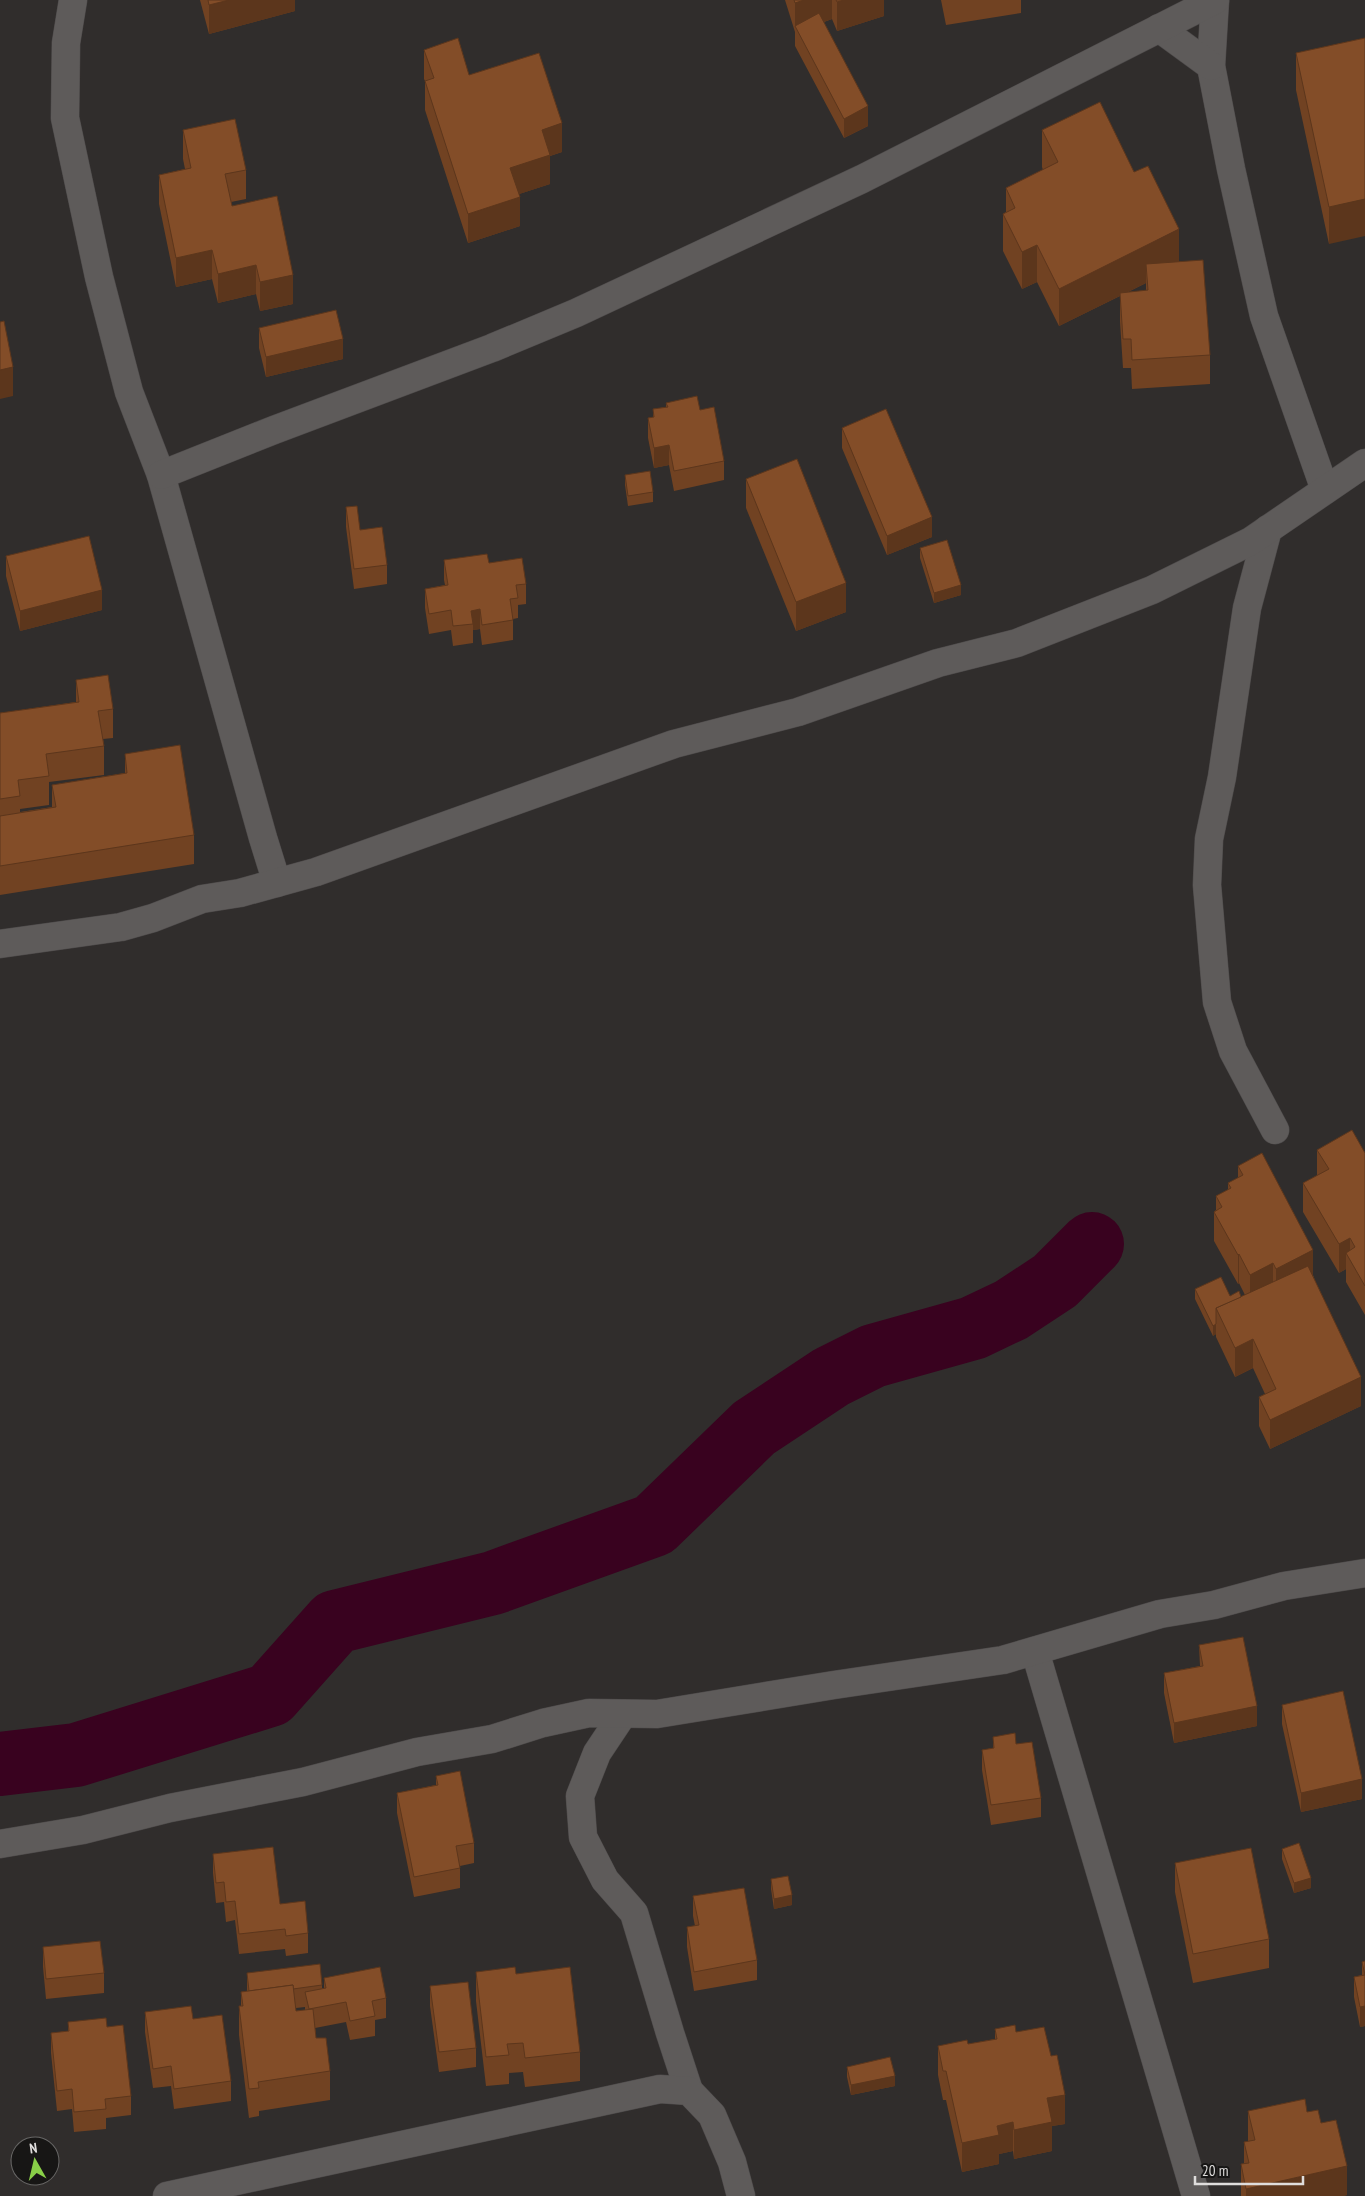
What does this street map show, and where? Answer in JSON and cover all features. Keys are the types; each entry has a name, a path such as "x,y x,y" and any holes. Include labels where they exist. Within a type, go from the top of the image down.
{"street":[{"path":"73,0 66,43 65,118 99,277 129,392 161,476 277,883"},
{"path":"161,476 274,430 492,348 576,313 862,180 1215,0"},
{"path":"1215,0 1211,66 1231,169 1264,316 1325,490"},
{"path":"1159,28 1211,66"},
{"path":"0,944 121,927 153,918 202,899 240,893 277,883 342,863 674,744 798,712 938,663 1017,643 1152,590 1251,541 1365,463"},
{"path":"1268,529 1246,608 1222,777 1209,839 1208,885 1217,1002 1233,1051 1275,1130"},
{"path":"0,1844 83,1830 170,1808 303,1782 417,1752 492,1739 543,1723 589,1713 657,1714 1002,1660 1160,1614 1214,1605 1284,1586 1365,1573"},
{"path":"1035,1651 1196,2196"},
{"path":"624,1714 596,1753 580,1796 583,1837 605,1880 634,1913 689,2091 712,2116 732,2162 741,2196"},
{"path":"167,2196 660,2089 689,2091"}],"building":[{"path":"208,0 229,0 209,5"},
{"path":"819,13 868,106 844,119 795,26"},
{"path":"458,38 469,75 539,53 562,123 542,130 550,155 510,168 520,197 468,214 425,81 434,78 424,50"},
{"path":"1365,38 1365,199 1329,207 1296,53"},
{"path":"1100,102 1134,172 1148,166 1179,229 1059,289 1037,245 1022,252 1003,214 1015,208 1006,188 1058,162 1042,130"},
{"path":"235,119 246,170 225,174 232,206 277,196 293,275 260,282 256,265 218,274 212,250 176,258 159,175 191,168 183,130"},
{"path":"1203,260 1210,355 1132,360 1131,339 1123,339 1120,293 1148,290 1146,264"},
{"path":"336,310 343,339 266,357 259,328"},
{"path":"4,321 13,367 0,370 0,322"},
{"path":"697,396 700,410 714,407 724,461 674,471 669,445 654,448 648,418 654,417 653,409 668,407 666,403"},
{"path":"886,409 932,517 887,536 842,428"},
{"path":"797,459 846,583 796,602 746,479"},
{"path":"650,471 653,492 628,496 625,475"},
{"path":"357,506 360,530 382,527 387,565 354,569 346,507"},
{"path":"89,536 102,590 20,611 6,556"},
{"path":"947,540 961,585 934,593 920,548"},
{"path":"487,554 489,563 522,558 526,584 516,585 518,598 510,599 513,620 482,625 480,609 471,611 473,624 453,626 451,610 429,614 425,589 448,585 444,560"},
{"path":"108,675 113,709 98,711 104,746 46,754 49,776 18,780 20,796 0,799 0,713 79,702 76,680"},
{"path":"180,745 194,835 0,866 0,816 56,807 52,785 127,773 125,754"},
{"path":"1352,1130 1365,1153 1365,1286 1346,1253 1355,1247 1350,1238 1339,1244 1303,1183 1329,1169 1317,1150"},
{"path":"1262,1153 1313,1250 1276,1269 1273,1263 1250,1275 1214,1212 1222,1207 1216,1196 1231,1188 1228,1183 1243,1175 1238,1166"},
{"path":"1308,1266 1361,1377 1270,1420 1259,1397 1276,1389 1253,1339 1235,1348 1216,1308"},
{"path":"1221,1277 1230,1296 1239,1291 1241,1297 1216,1308 1216,1324 1213,1326 1195,1289"},
{"path":"1243,1637 1257,1706 1174,1723 1164,1673 1203,1666 1199,1645"},
{"path":"1343,1691 1362,1779 1301,1793 1282,1705"},
{"path":"1015,1733 1016,1744 1032,1742 1041,1798 991,1805 982,1750 994,1748 993,1737"},
{"path":"460,1771 474,1843 456,1846 460,1868 414,1877 397,1793 438,1785 436,1776"},
{"path":"1299,1843 1311,1878 1294,1883 1282,1849"},
{"path":"273,1847 280,1904 305,1901 308,1933 286,1936 285,1929 239,1934 235,1901 226,1902 224,1882 216,1883 213,1854"},
{"path":"1251,1848 1269,1939 1193,1954 1175,1863"},
{"path":"788,1876 792,1895 774,1899 771,1879"},
{"path":"744,1888 757,1960 694,1972 687,1927 699,1925 693,1896"},
{"path":"100,1941 104,1973 46,1979 43,1947"},
{"path":"1365,1961 1365,1975 1362,1962"},
{"path":"320,1964 322,1985 293,1989 293,1985 249,1991 247,1973"},
{"path":"380,1967 386,1998 372,2001 375,2016 350,2021 346,2002 309,2009 305,1992 326,1988 324,1978"},
{"path":"515,1967 516,1974 570,1967 580,2052 525,2058 523,2043 507,2044 509,2055 486,2057 476,1972"},
{"path":"1365,1975 1365,2006 1360,2007 1354,1977"},
{"path":"468,1982 476,2048 439,2052 430,1986"},
{"path":"293,1985 296,2011 313,2009 316,2038 326,2038 330,2071 258,2082 259,2088 249,2089 239,2006 243,2006 241,1992"},
{"path":"191,2006 193,2019 222,2015 231,2081 174,2089 171,2066 153,2069 145,2012"},
{"path":"106,2018 107,2027 123,2025 131,2096 105,2099 106,2109 74,2112 72,2089 57,2091 51,2033 69,2031 68,2022"},
{"path":"1015,2025 1016,2032 1044,2027 1051,2056 1057,2055 1065,2095 1047,2098 1052,2122 1014,2130 1013,2122 997,2126 999,2135 962,2143 946,2071 943,2071 938,2046 967,2040 968,2044 997,2039 995,2029"},
{"path":"890,2057 895,2076 851,2085 847,2067"},
{"path":"1305,2099 1307,2112 1318,2110 1321,2123 1336,2120 1347,2166 1246,2189 1241,2164 1249,2163 1244,2142 1255,2140 1248,2111"}],"waterway":[{"path":"0,1764 76,1755 270,1695 335,1622 493,1583 654,1525 754,1428 831,1377 873,1356 973,1328 1011,1310 1055,1281 1092,1244"}]}
